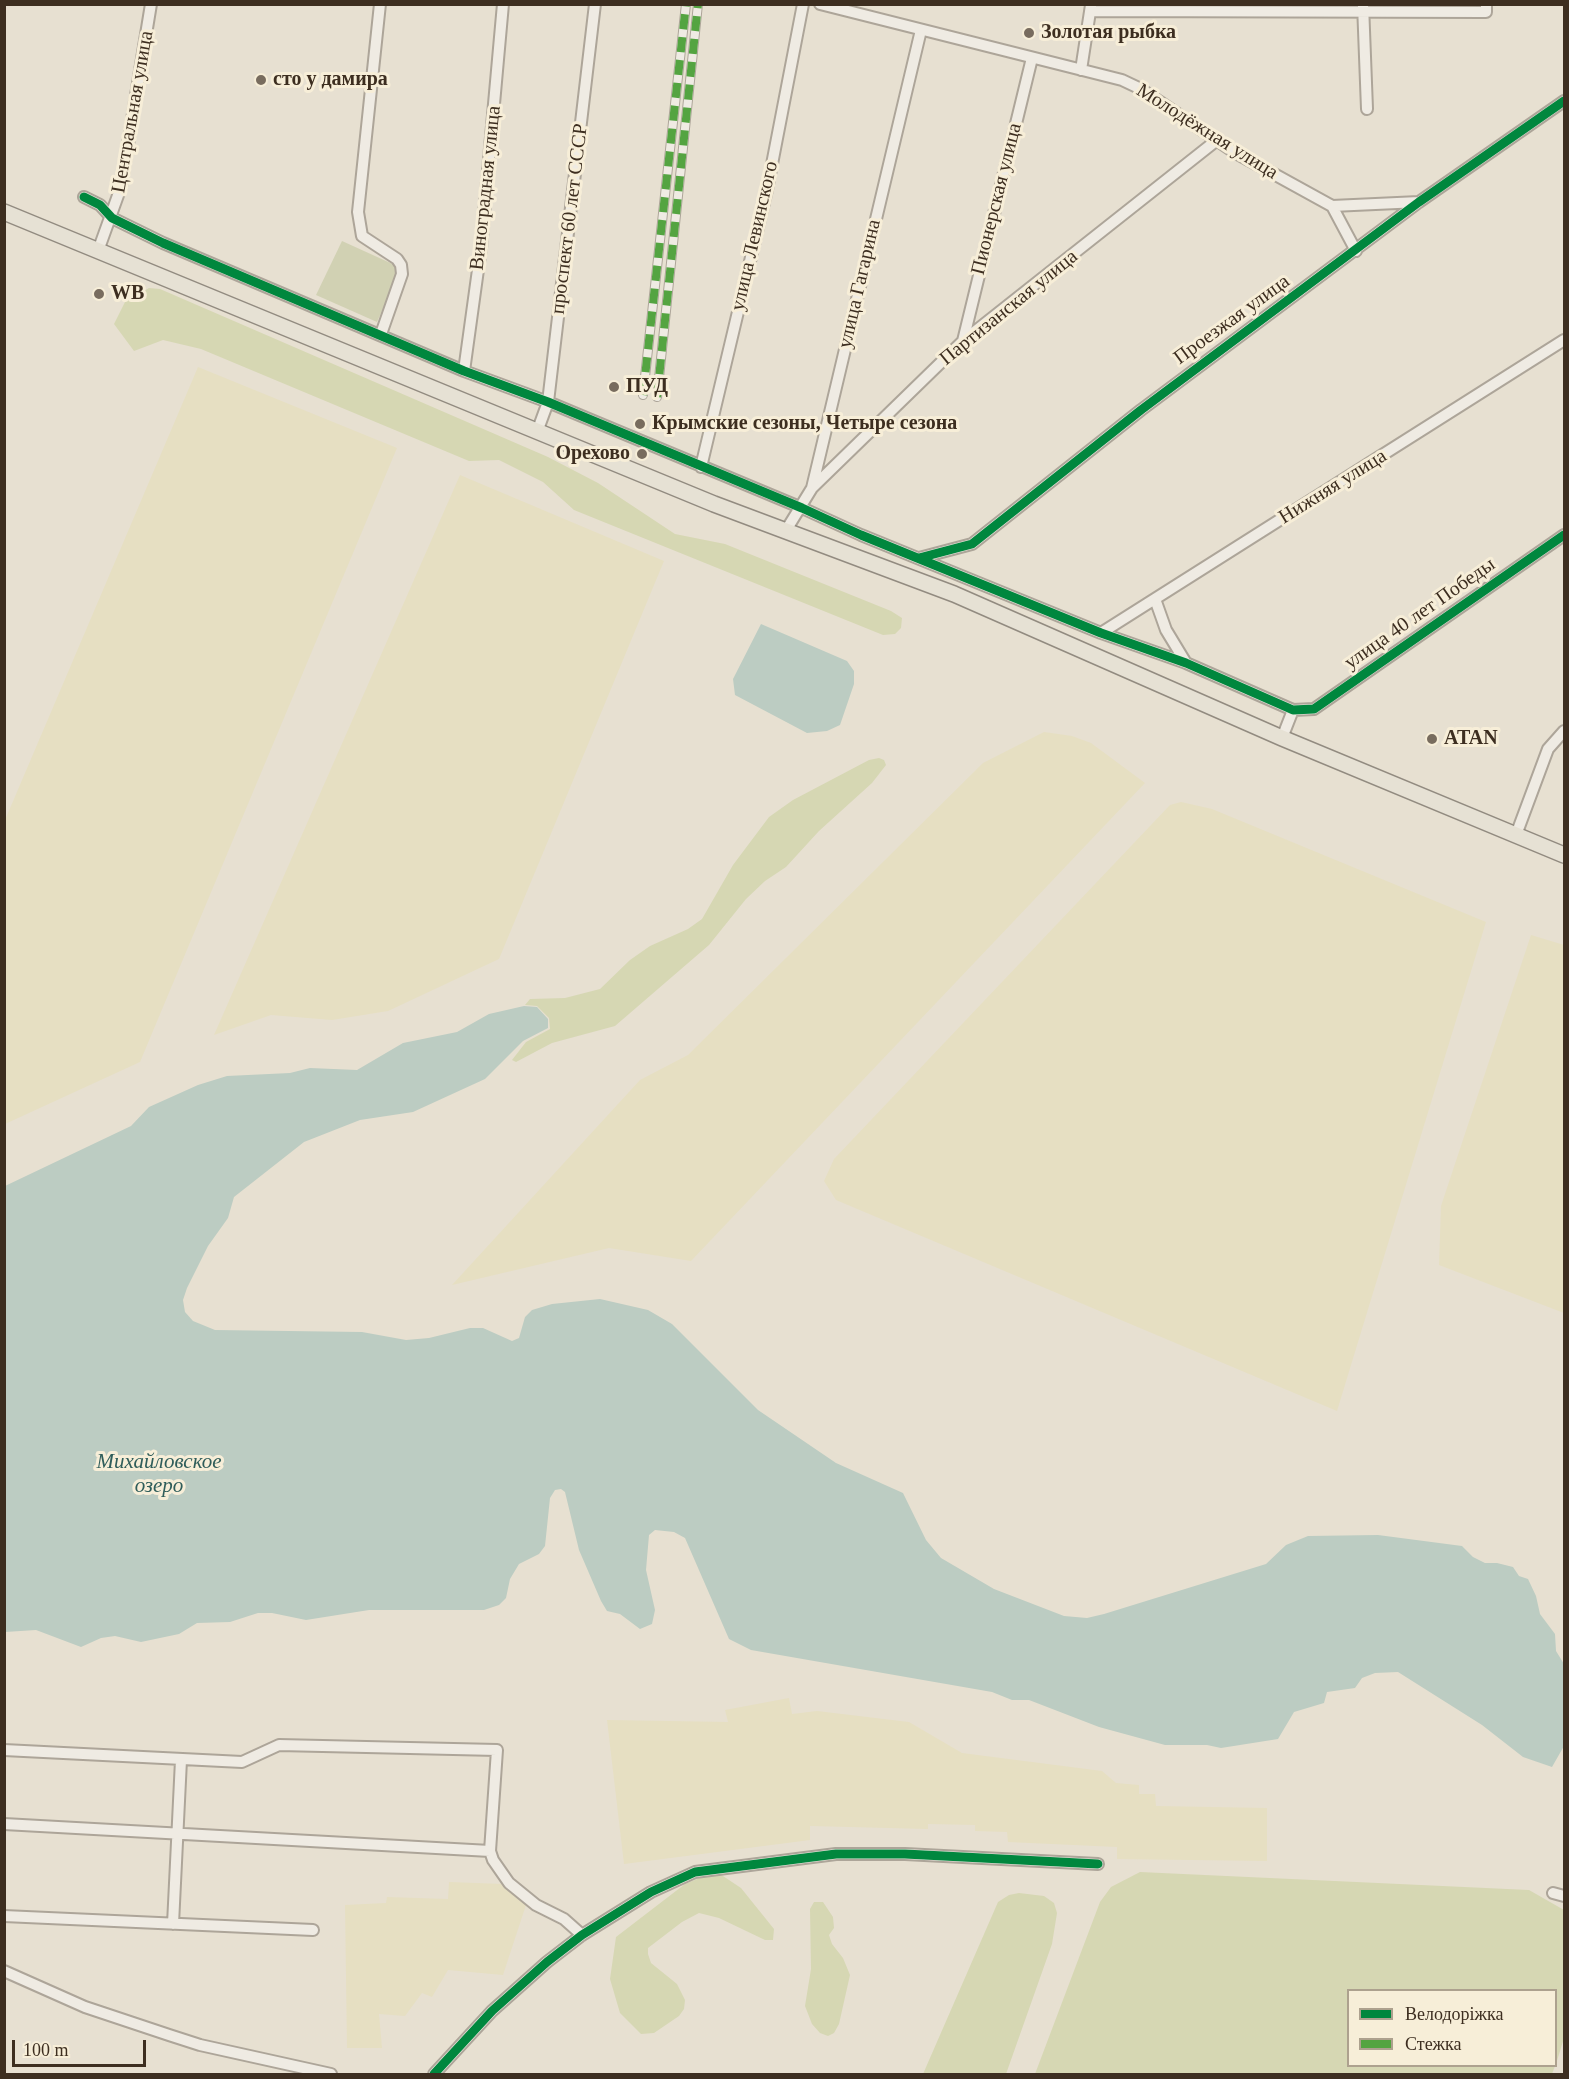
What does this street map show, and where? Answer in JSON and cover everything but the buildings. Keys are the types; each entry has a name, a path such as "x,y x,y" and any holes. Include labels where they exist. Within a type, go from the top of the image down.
{"main road":[{"path":"4,212 785,532 954,594 1282,738 1564,855"}],"street":[{"name":"Центральная улица","path":"98,251 112,218 128,153 151,4"},
{"path":"380,4 358,212 362,236 397,259 401,265 402,274 381,333"},
{"name":"Виноградная улица","path":"465,371 481,248 503,4"},
{"name":"проспект 60 лет СССР","path":"537,432 548,402 595,4"},
{"path":"643,395 686,4"},
{"path":"657,396 698,4"},
{"name":"улица Левинского","path":"702,467 767,190 803,4"},
{"name":"Молодёжная улица","path":"820,4 1122,80 1141,89 1217,141 1332,206"},
{"path":"1081,70 1091,8 1486,8"},
{"path":"1363,9 1367,109"},
{"name":"улица Гагарина","path":"785,532 812,488 921,30"},
{"name":"Пионерская улица","path":"963,341 1032,58"},
{"name":"Проезжая улица","path":"919,558 972,544 1141,410 1419,202 1564,101"},
{"name":"Партизанская улица","path":"812,488 963,341 1217,141"},
{"path":"84,197 106,210 112,218 163,243 381,333 465,371 548,402 802,507 861,536 1101,633 1186,663 1293,710 1282,738"},
{"path":"1356,251 1332,206 1419,202"},
{"path":"659,256 672,257"},
{"name":"Нижняя улица","path":"1101,633 1564,340"},
{"path":"647,360 660,362"},
{"name":"улица 40 лет Победы","path":"1293,710 1314,709 1564,535"},
{"path":"1155,600 1166,630 1186,663"},
{"path":"1516,835 1544,757 1555,739 1564,731"},
{"path":"4,1750 242,1762 279,1745 497,1750 490,1851 499,1870 509,1883 536,1905 564,1919 582,1935"},
{"path":"173,1924 181,1760"},
{"path":"4,1824 490,1851"},
{"path":"434,2074 492,2011 547,1962 582,1935 672,1881 718,1867 836,1854 905,1854 1098,1864"},
{"path":"1553,1893 1564,1896"},
{"path":"4,1916 313,1929"},
{"path":"4,1971 85,2007 169,2036 331,2074"}],"shaded area":[{"path":"198,367 397,448 140,1062 5,1124 5,820"},
{"path":"460,475 664,561 499,959 388,1011 332,1020 271,1015 214,1035"},
{"path":"1044,732 1072,736 1091,743 1145,783 691,1261 609,1248 452,1285 640,1080 688,1055 983,763"},
{"path":"1181,802 1212,809 1486,922 1337,1411 836,1200 824,1181 834,1159 1170,805"},
{"path":"1531,935 1564,945 1564,1313 1439,1265 1441,1206"},
{"path":"789,1698 792,1714 817,1711 909,1722 962,1753 1102,1771 1116,1783 1139,1785 1139,1794 1155,1794 1156,1806 1267,1808 1267,1861 1117,1859 1117,1847 1008,1842 1007,1832 975,1831 975,1825 928,1824 928,1829 810,1826 810,1840 624,1864 607,1720 728,1722 725,1710"},
{"path":"449,1882 503,1884 526,1905 503,1975 448,1970 432,1997 422,1993 405,2016 379,2014 382,2048 347,2048 345,1905 386,1903 387,1897 448,1899"}],"green space":[{"path":"342,241 397,266 397,277 377,322 316,295"},
{"path":"149,288 160,289 548,457 598,483 675,534 725,544 891,611 902,618 901,628 895,634 883,635 574,510 543,482 499,460 469,461 201,349 163,340 134,351 114,324 125,302"},
{"path":"879,758 884,760 886,765 872,783 819,831 786,867 765,881 746,899 709,945 615,1026 552,1043 516,1062 512,1060 526,1042 550,1029 549,1018 537,1006 525,1005 530,999 565,998 600,989 630,960 650,946 688,929 702,919 733,865 769,817 793,800 869,760"},
{"path":"1140,1872 1529,1890 1564,1910 1564,2038 1557,2061 1557,1989 1347,1989 1347,2067 1555,2067 1552,2074 1035,2074 1100,1902 1111,1887"},
{"path":"720,1874 741,1888 774,1929 773,1940 765,1940 719,1918 699,1913 682,1922 648,1948 648,1954 651,1963 677,1984 685,2000 684,2009 679,2016 654,2033 641,2034 620,2013 610,1979 616,1937 685,1884 707,1875"},
{"path":"1019,1893 1044,1896 1054,1903 1057,1913 1052,1944 1006,2074 923,2074 998,1902 1009,1895"},
{"path":"814,1902 823,1902 833,1917 834,1928 829,1935 850,1975 839,2024 834,2033 828,2036 820,2033 812,2024 805,2006 811,1969 810,1909"}],"water":[{"path":"761,624 847,661 854,671 854,684 840,725 827,731 807,733 735,695 733,679"},
{"name":"Михайловское озеро","path":"524,1006 537,1007 548,1019 548,1028 523,1041 485,1079 413,1112 360,1120 304,1142 234,1197 228,1218 208,1246 183,1300 185,1312 193,1321 215,1330 362,1332 406,1340 429,1338 470,1328 483,1328 512,1341 519,1338 525,1317 532,1310 552,1304 600,1299 648,1310 672,1324 758,1410 836,1463 903,1493 926,1540 941,1558 994,1589 1064,1616 1087,1618 1104,1614 1266,1564 1286,1545 1308,1536 1378,1535 1462,1546 1473,1557 1485,1563 1513,1567 1519,1576 1528,1579 1536,1596 1540,1614 1555,1634 1556,1651 1564,1664 1564,1746 1552,1767 1523,1757 1482,1725 1398,1672 1375,1673 1362,1678 1355,1688 1327,1692 1324,1703 1294,1712 1278,1739 1221,1748 1207,1745 1165,1745 1099,1727 1029,1700 1012,1700 992,1692 751,1650 729,1639 685,1538 674,1532 655,1530 649,1535 646,1570 655,1610 652,1624 640,1629 620,1614 607,1611 601,1601 579,1550 565,1492 561,1489 555,1490 550,1498 545,1546 539,1554 519,1564 510,1579 506,1598 499,1605 484,1610 369,1610 306,1620 272,1613 258,1613 230,1622 197,1623 179,1634 141,1642 115,1636 101,1638 81,1647 36,1630 5,1632 5,1186 131,1126 149,1107 198,1085 227,1076 290,1073 310,1068 357,1070 403,1043 457,1032 489,1014"}],"marked path":[{"path":"643,395 686,4"},
{"path":"657,397 698,4"}],"cycle path":[{"path":"919,558 972,544 1141,410 1419,202 1564,101"},
{"path":"84,197 100,205 112,218 163,243 464,371 548,402 861,535 1101,633 1186,663 1293,710 1314,709 1564,535"},
{"path":"434,2074 492,2011 547,1962 582,1935 651,1892 695,1872 836,1854 905,1854 1098,1864"}],"place":[{"name":"Золотая рыбка","path":"1029,33"},
{"name":"сто у дамира","path":"261,80"},
{"name":"WB","path":"99,294"},
{"name":"ПУД","path":"614,387"},
{"name":"Крымские сезоны, Четыре сезона","path":"640,424"},
{"name":"Орехово","path":"642,454"},
{"name":"ATAN","path":"1432,739"}]}
